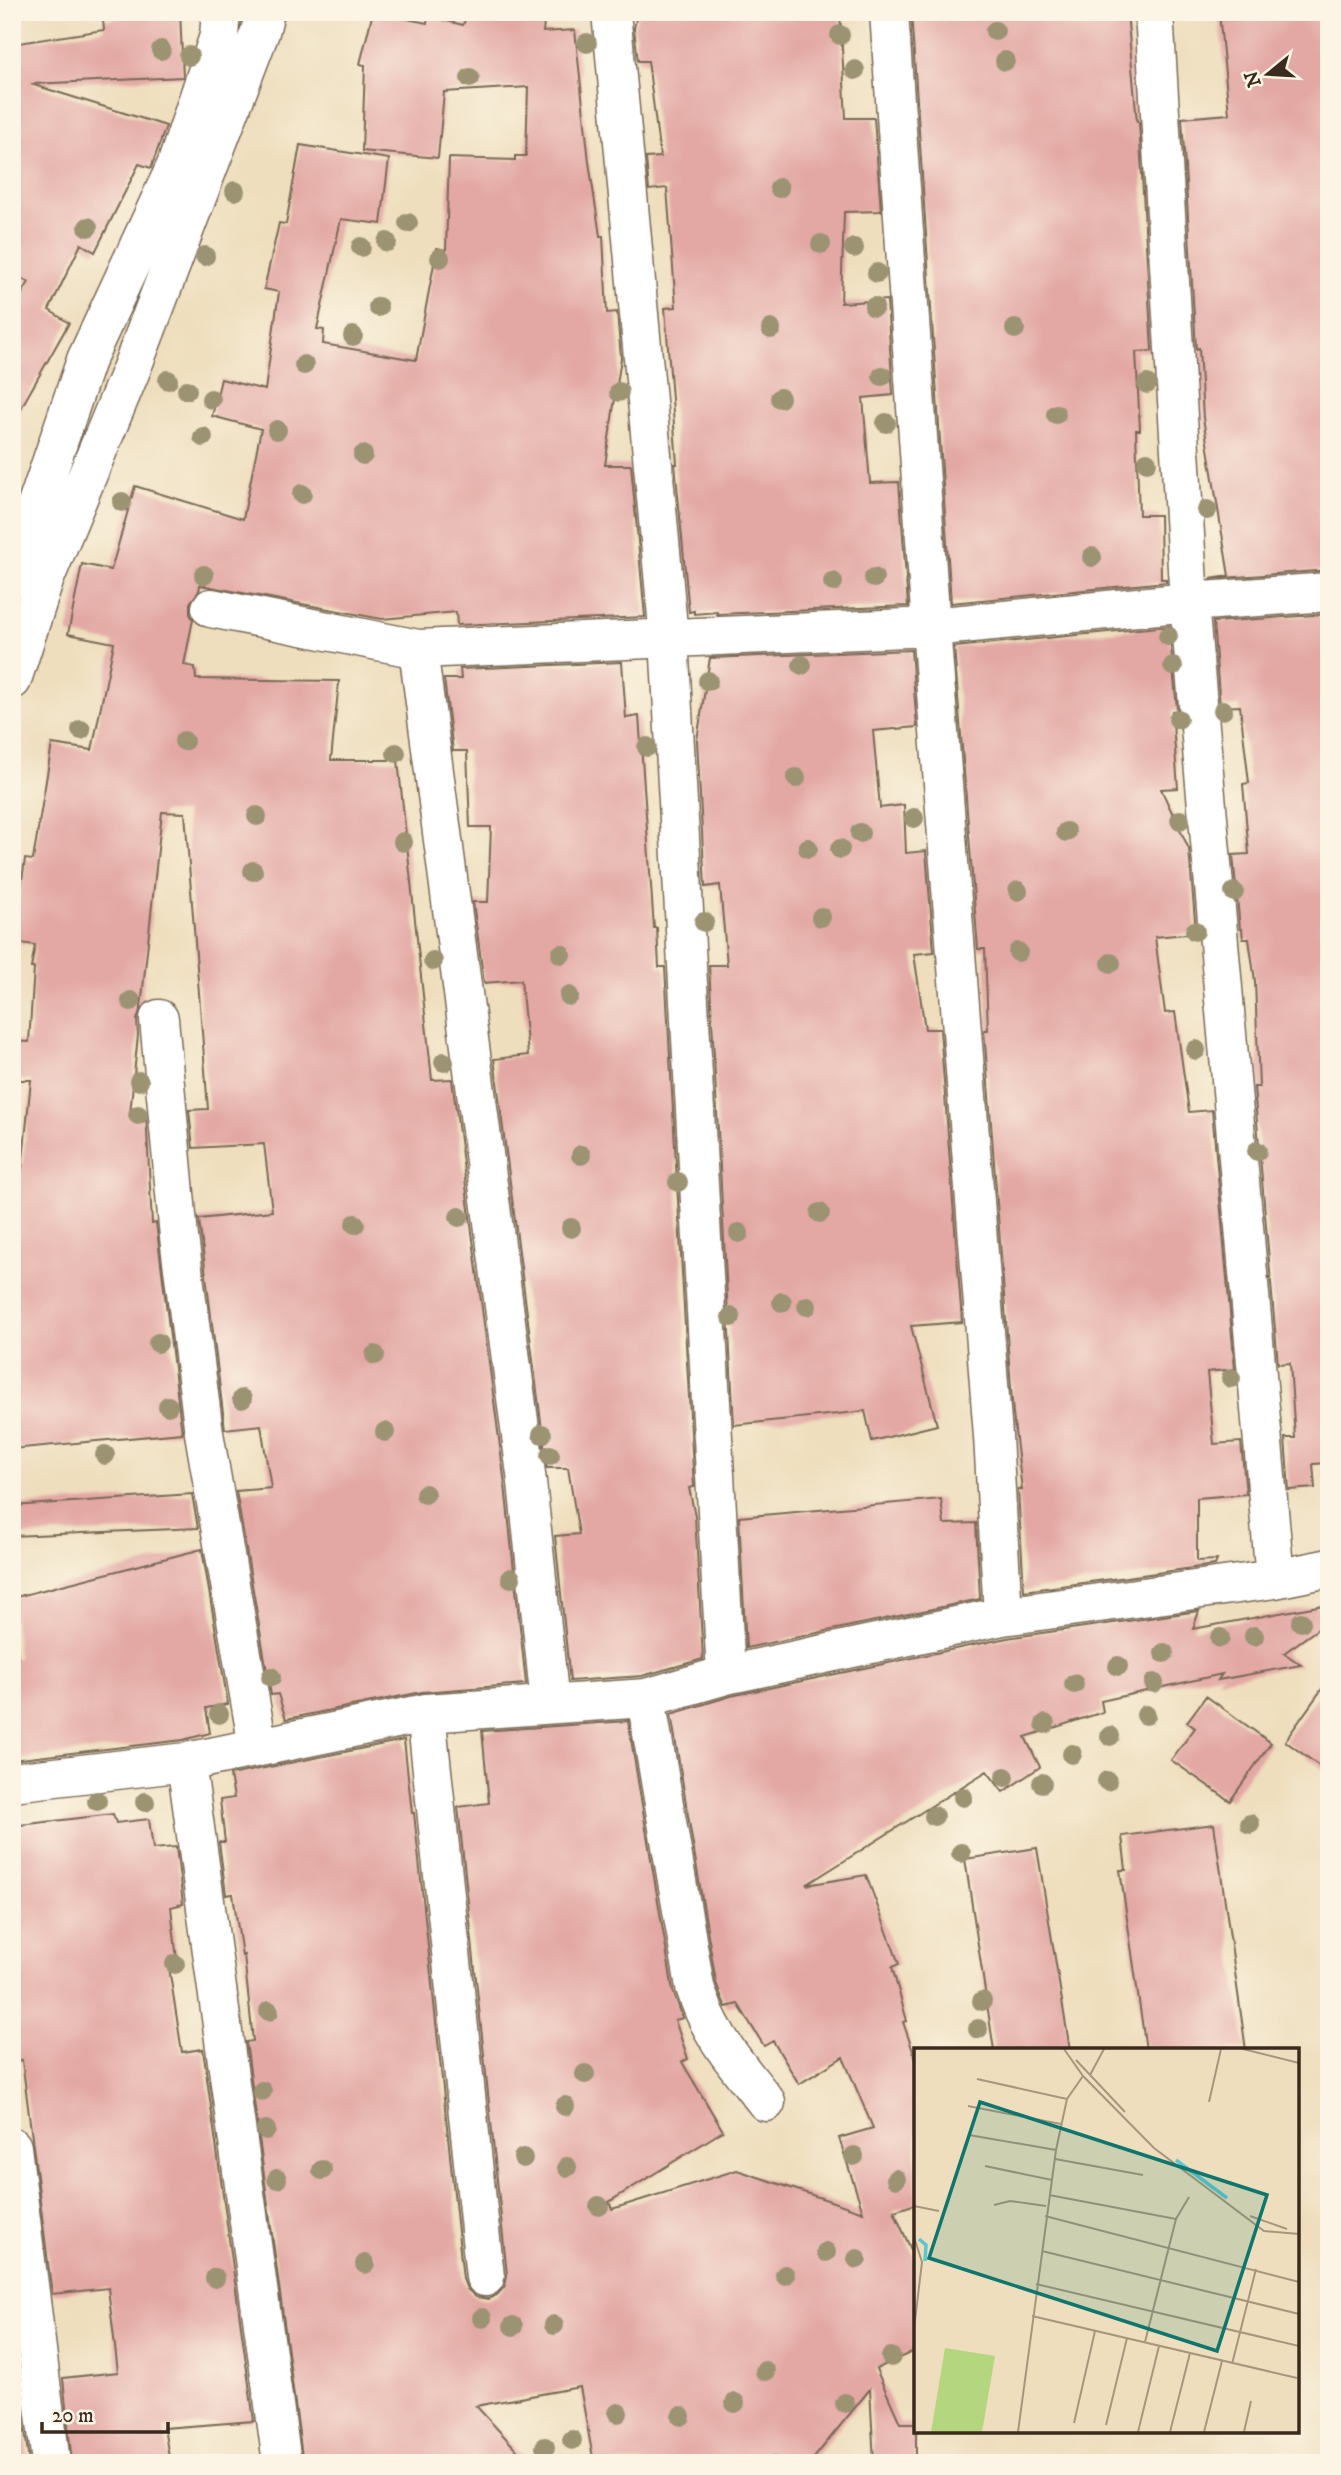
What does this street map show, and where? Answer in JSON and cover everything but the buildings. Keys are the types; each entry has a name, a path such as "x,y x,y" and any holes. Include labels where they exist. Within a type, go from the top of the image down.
{"street":[{"path":"12,578 86,360 176,166 219,36 221,12"},
{"path":"12,680 45,578 131,370 260,33 265,12"},
{"path":"611,12 669,638 726,1675"},
{"path":"889,12 931,627 993,1436 1003,1616"},
{"path":"1154,12 1189,602 1275,1579"},
{"path":"211,608 418,649 931,627 1189,602 1329,592"},
{"path":"418,649 527,1482 550,1704"},
{"path":"159,1019 179,1237 204,1433 258,1747"},
{"path":"12,1782 186,1762 426,1713 646,1698 726,1675 1003,1616 1275,1579 1329,1568"},
{"path":"646,1698 695,1987 703,2015 717,2040 766,2102"},
{"path":"426,1713 485,2277"},
{"path":"186,1762 282,2463"},
{"path":"12,2147 51,2463"}]}
